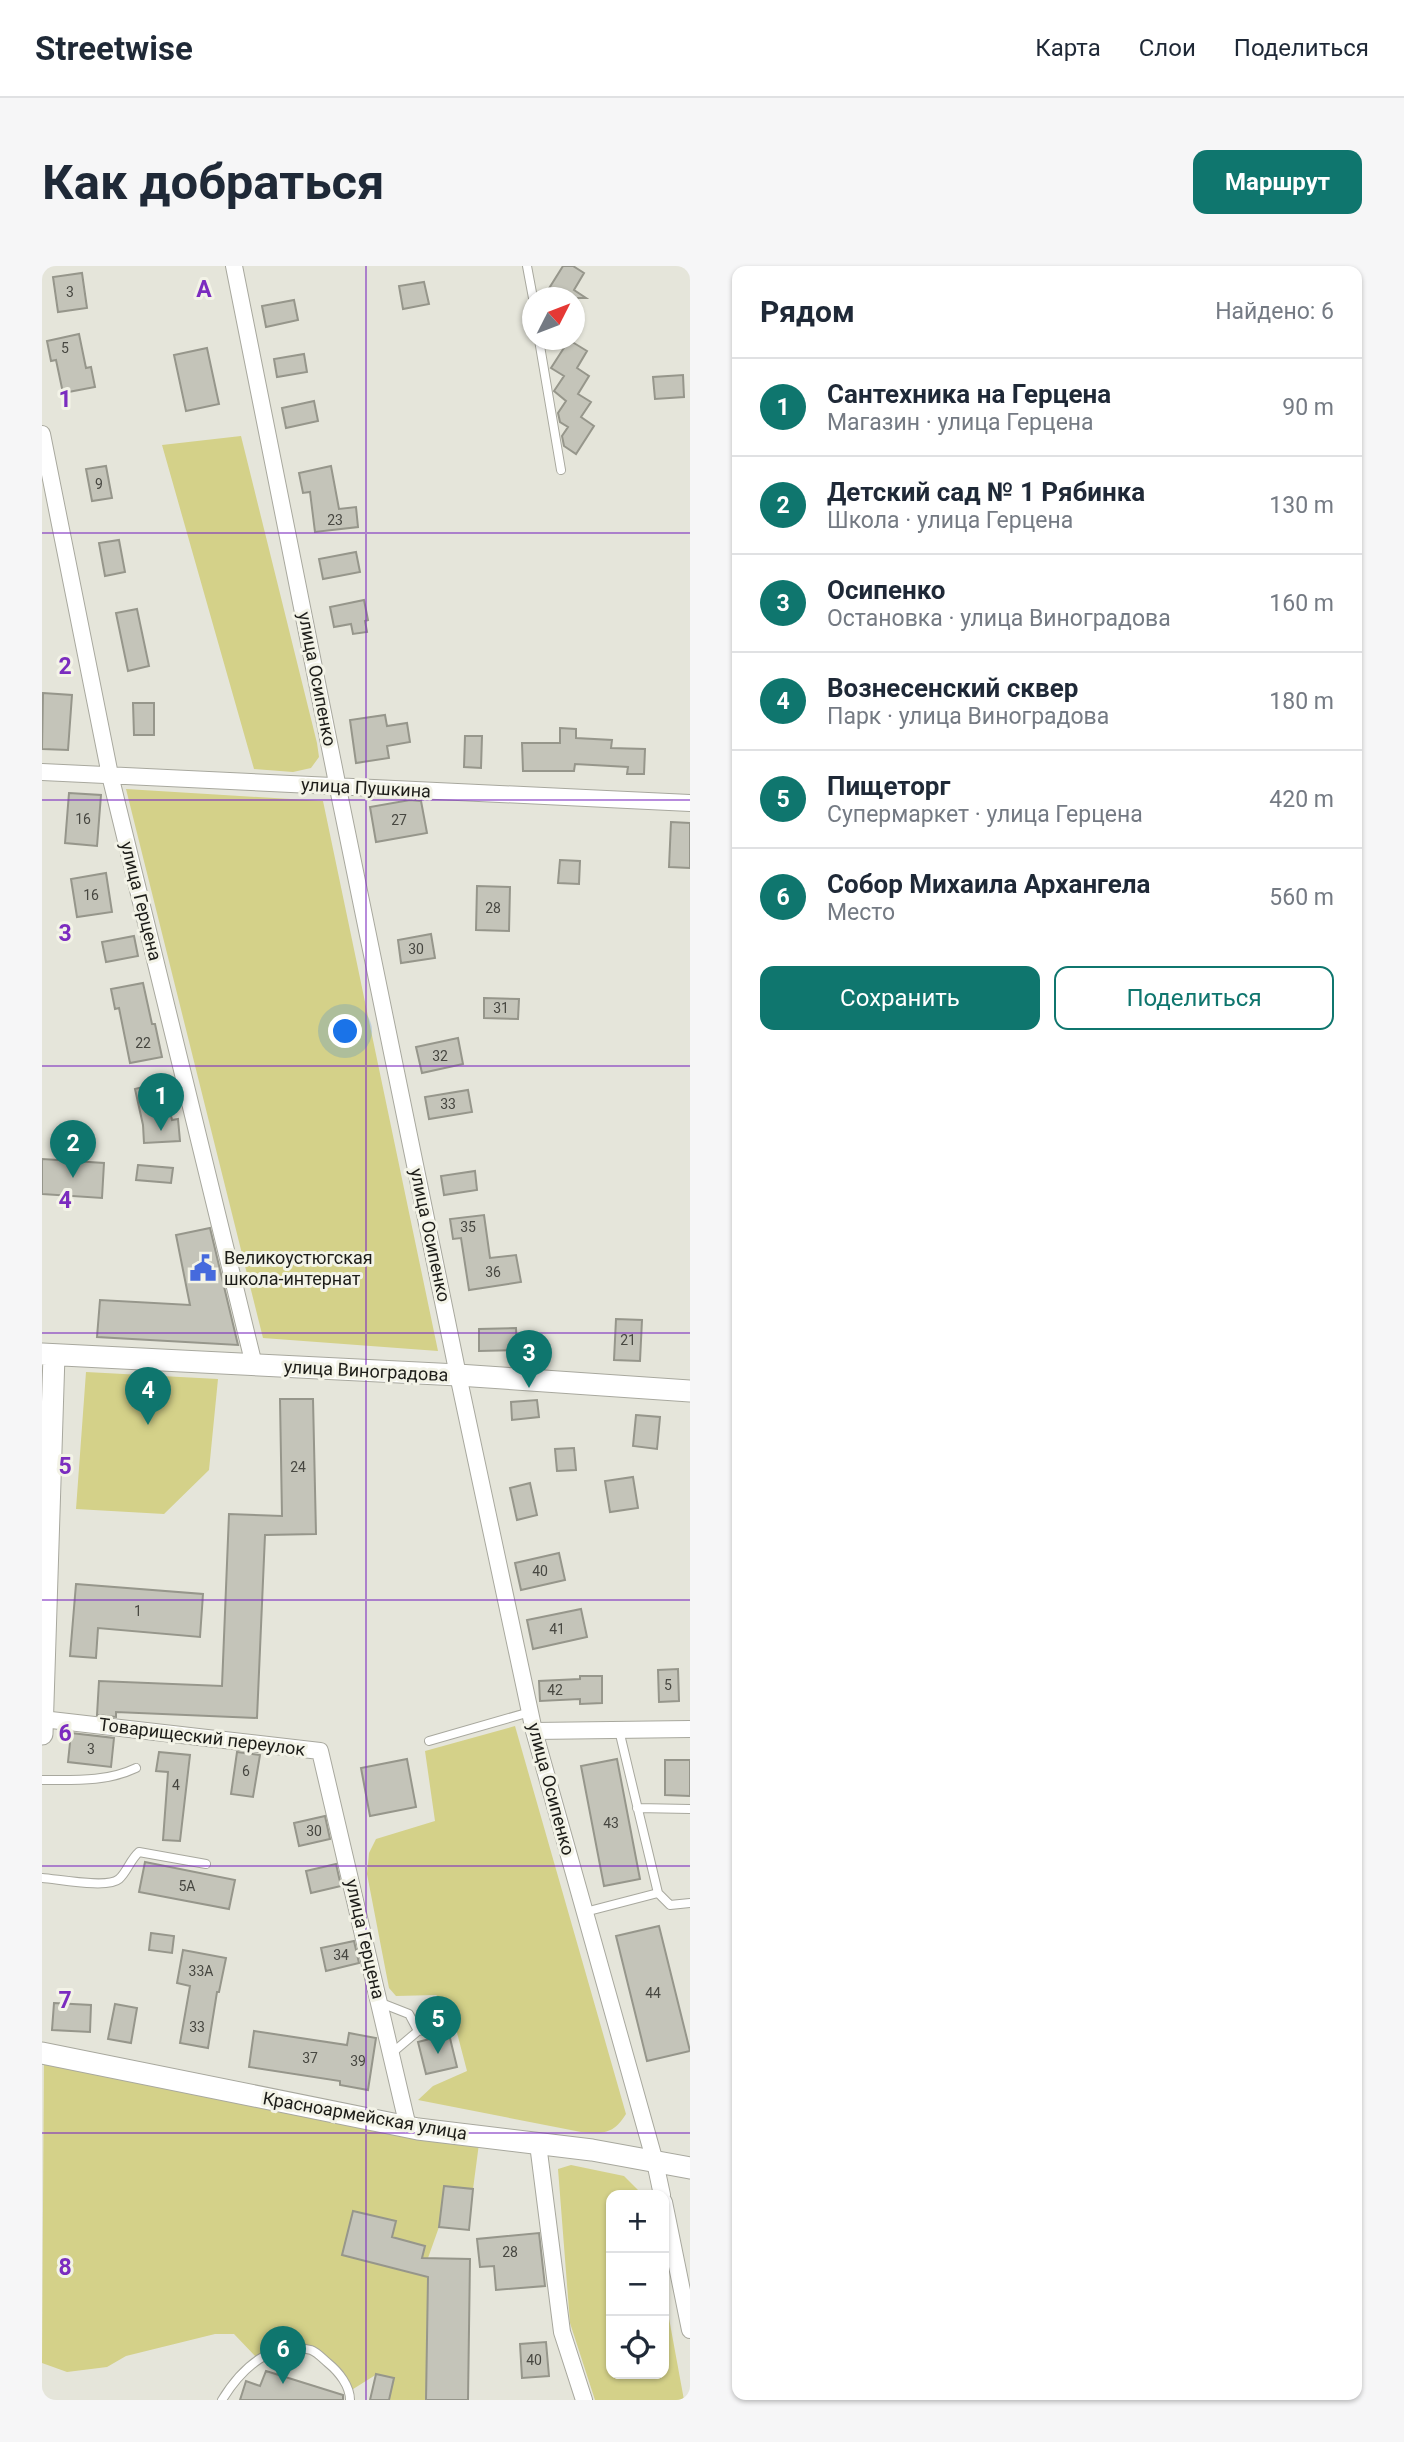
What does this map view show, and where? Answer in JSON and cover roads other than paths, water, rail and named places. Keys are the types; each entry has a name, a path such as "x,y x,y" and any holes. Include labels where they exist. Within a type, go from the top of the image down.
{"street":[{"name":"улица Осипенко","path":"234,266 458,1376 534,1731 661,2190"},
{"name":"улица Герцена","path":"42,434 110,775 254,1365"},
{"name":"улица Пушкина","path":"42,772 690,803"},
{"name":"улица Виноградова","path":"48,1355 690,1391"},
{"path":"42,1734 48,1355"},
{"name":"Товарищеский переулок","path":"43,1719 320,1751"},
{"path":"534,1731 690,1729"},
{"name":"улица Герцена","path":"320,1751 408,2127"},
{"name":"Красноармейская улица","path":"42,2053 408,2127 592,2150 690,2168"},
{"path":"538,2144 562,2332 584,2400"},
{"path":"669,2227 690,2330"}],"lane":[{"path":"527,266 531,287"},
{"path":"541,350 561,470"},
{"path":"429,1741 530,1712"},
{"path":"619,1730 658,1893 670,1905 690,1903"},
{"path":"42,1780 92,1779 127,1773 136,1768"},
{"path":"638,1808 690,1809"},
{"path":"42,1878 108,1884 118,1879 132,1857 139,1852 206,1864"},
{"path":"585,1912 658,1893"},
{"path":"381,2003 409,2014 418,2031"},
{"path":"392,2053 418,2031 449,2024"},
{"path":"222,2400 233,2383 257,2358 284,2348 313,2350 335,2369 350,2391 350,2400"}],"place":[{"name":"Сантехника на Герцена","path":"161,1131"},
{"name":"Детский сад № 1 Рябинка","path":"73,1178"},
{"name":"Великоустюгская школа-интернат","path":"203,1268"},
{"name":"Осипенко","path":"529,1388"},
{"name":"Вознесенский сквер","path":"148,1425"},
{"name":"Пищеторг","path":"438,2054"},
{"name":"Собор Михаила Архангела","path":"283,2384"}]}
